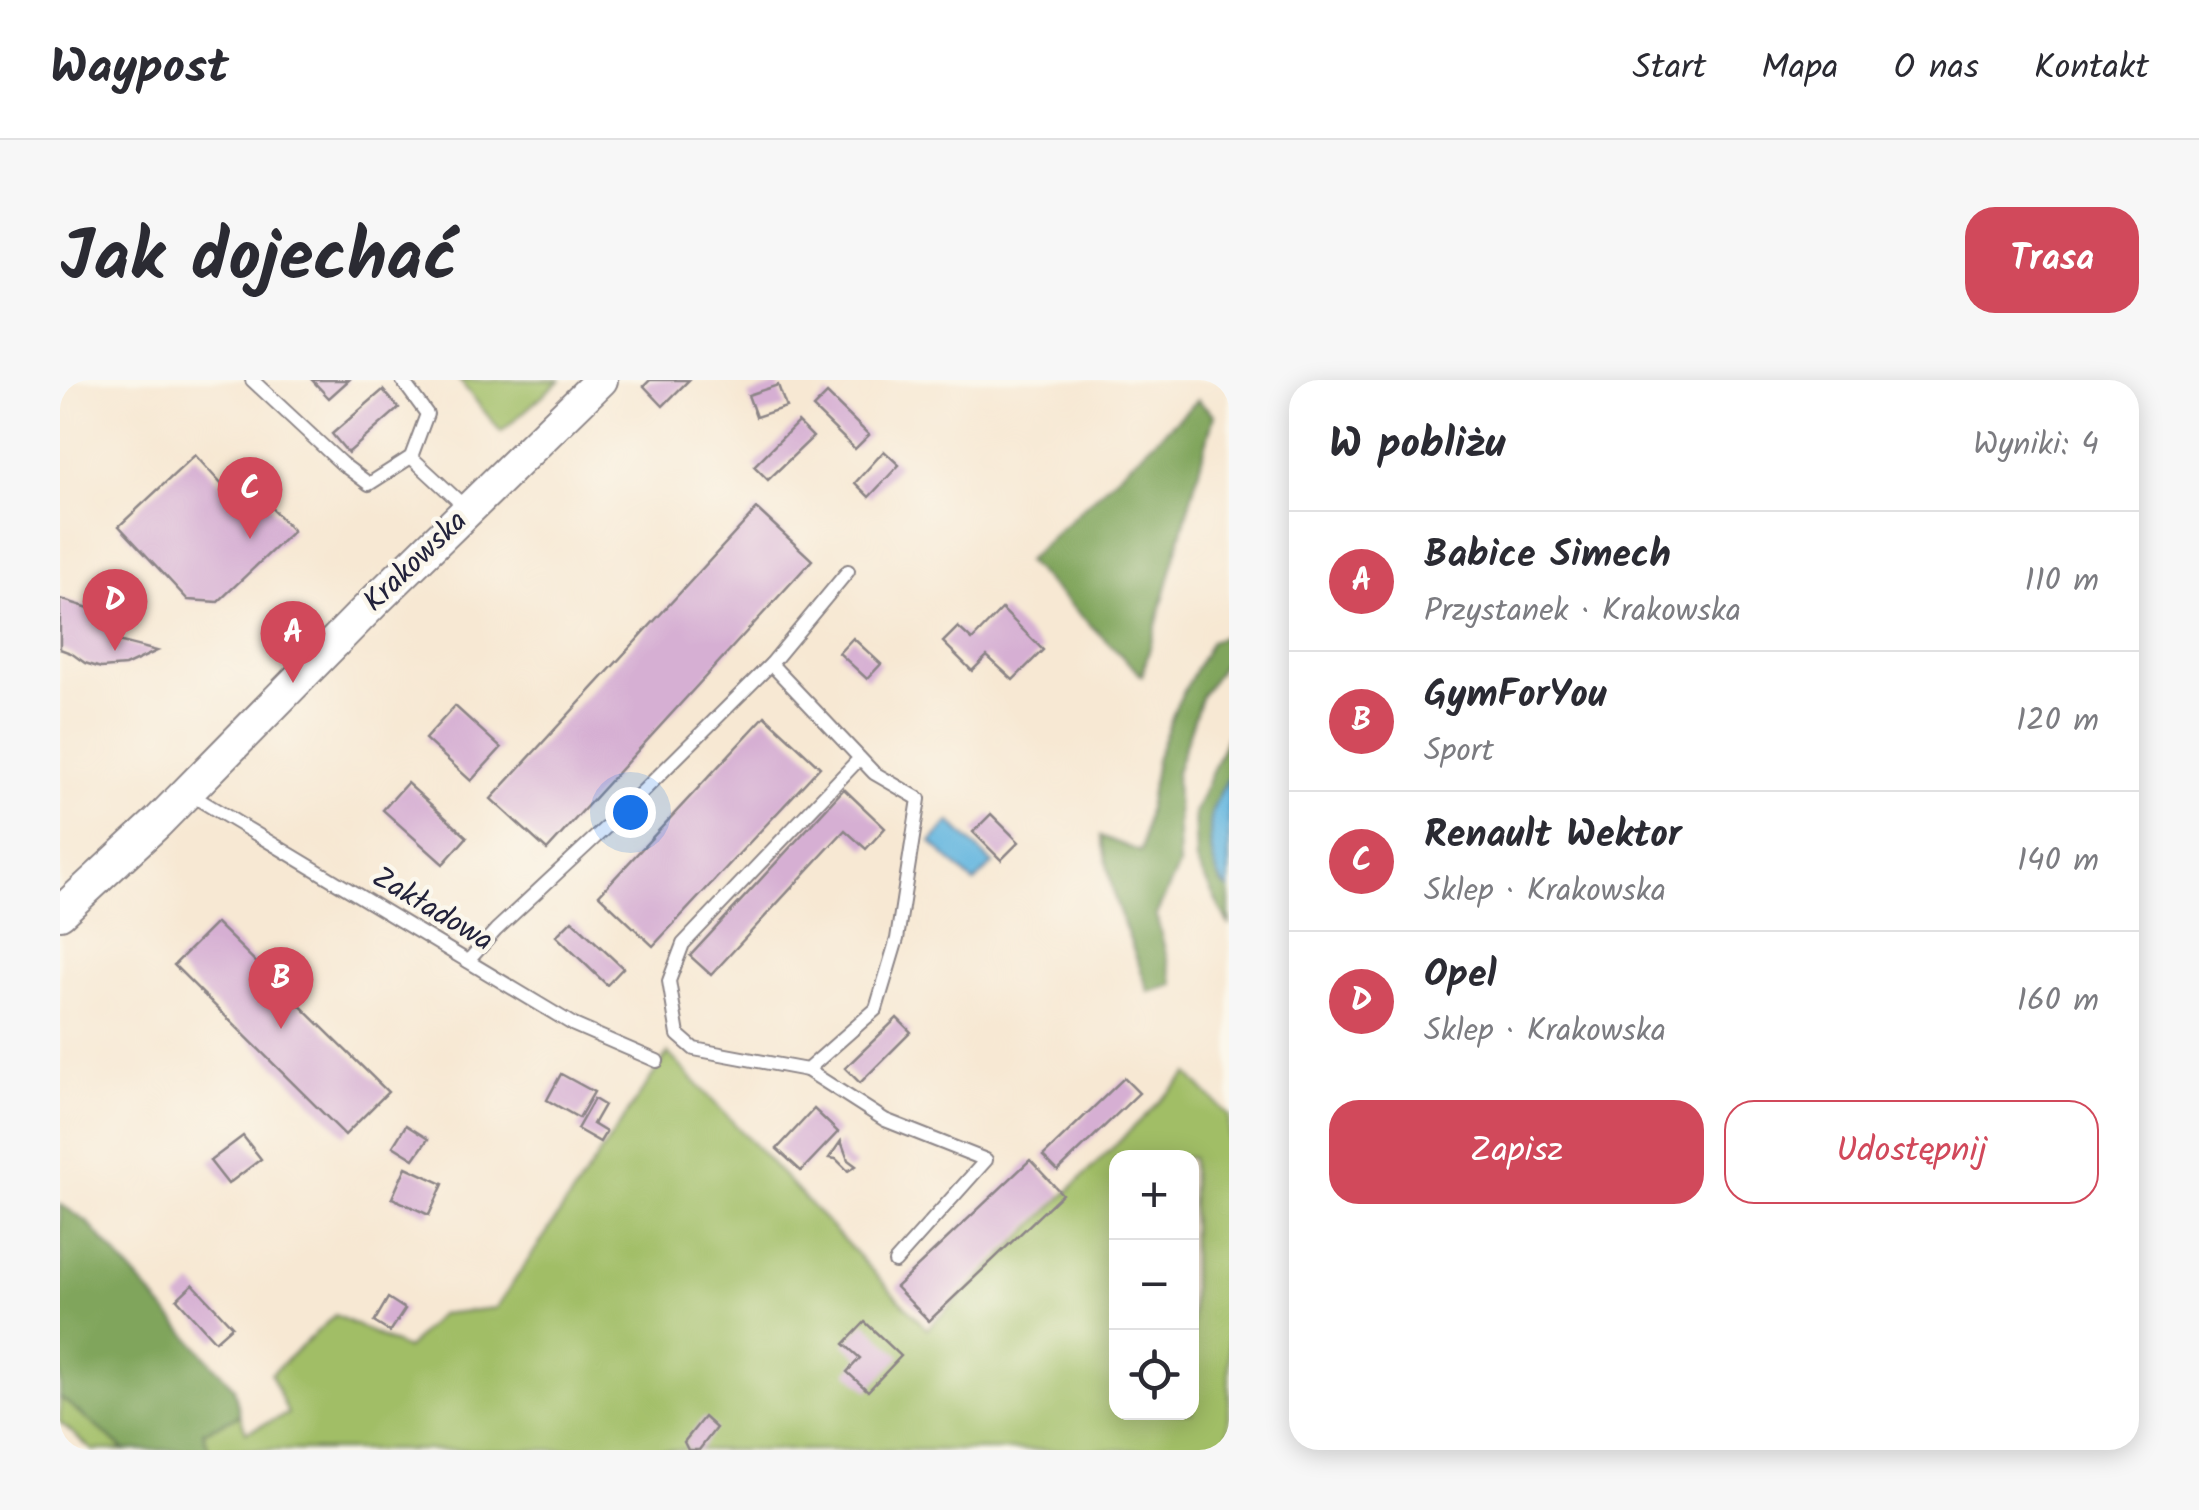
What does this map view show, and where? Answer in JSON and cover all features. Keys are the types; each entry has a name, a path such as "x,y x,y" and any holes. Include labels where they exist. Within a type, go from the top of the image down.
{"street":[{"name":"Krakowska","path":"60,913 601,380"}],"lane":[{"path":"252,380 340,464 369,484 411,456 427,414 402,380"},
{"path":"411,456 468,510"},
{"path":"468,961 771,664 848,571"},
{"path":"771,664 874,772 919,799 897,939 876,1009 807,1070"},
{"path":"860,758 683,944 669,980 678,1034 694,1049 807,1070 885,1120 986,1160 895,1262"},
{"name":"Zakładowa","path":"186,792 574,1025 657,1061"}],"green space":[{"path":"459,380 560,380 501,432"},
{"path":"1198,400 1214,415 1142,676 1026,561"},
{"path":"1229,634 1229,657 1202,695 1176,772 1179,866 1156,915 1174,985 1149,992 1115,900 1101,836 1141,852 1156,760 1176,706 1211,641"},
{"path":"1229,732 1229,776 1212,811 1211,847 1221,883 1229,889 1229,926 1196,862 1194,814"},
{"path":"668,1053 927,1329 1109,1151 1109,1420 1199,1420 1199,1150 1110,1150 1188,1074 1229,1116 1229,1450 209,1450 203,1432 240,1415 246,1432 288,1414 271,1374 335,1315 406,1349 440,1314 496,1308"},
{"path":"60,1204 87,1222 234,1388 240,1415 203,1432 209,1450 125,1450 60,1397"},
{"path":"60,1397 125,1450 92,1450 60,1422"}],"water":[{"path":"1229,776 1229,889 1215,865 1210,832 1213,808"},
{"path":"950,822 993,864 974,883 931,842"}],"building":[{"path":"312,380 349,380 329,398"},
{"path":"650,380 689,380 663,406 644,386"},
{"path":"778,385 786,407 756,417 748,395"},
{"path":"383,390 399,408 348,453 332,434"},
{"path":"827,394 869,435 855,449 813,408"},
{"path":"798,422 813,437 768,480 754,466"},
{"path":"884,451 899,465 869,497 855,483"},
{"path":"195,455 223,486 238,472 293,531 218,602 188,600 119,526"},
{"path":"757,509 812,560 547,850 491,799"},
{"path":"60,599 102,612 110,625 110,639 157,651 125,666 101,668 85,663 60,649"},
{"path":"1002,609 1043,650 1013,680 987,656 972,671 943,642 958,627 972,640"},
{"path":"853,638 881,664 867,679 839,653"},
{"path":"455,706 501,748 471,781 425,739"},
{"path":"765,716 820,767 653,946 599,895"},
{"path":"407,783 467,837 443,864 383,810"},
{"path":"844,789 885,828 866,849 845,830 711,975 690,956"},
{"path":"991,814 1019,842 1001,860 973,832"},
{"path":"572,920 623,968 607,985 556,936"},
{"path":"216,923 388,1092 345,1135 174,965"},
{"path":"897,1018 911,1032 860,1083 845,1068"},
{"path":"561,1074 594,1092 579,1118 547,1100"},
{"path":"1124,1078 1139,1093 1058,1171 1043,1156"},
{"path":"594,1099 604,1105 593,1124 606,1132 600,1142 577,1129"},
{"path":"814,1109 838,1132 801,1171 777,1149"},
{"path":"406,1125 428,1139 414,1159 393,1146"},
{"path":"243,1136 261,1159 228,1184 210,1161"},
{"path":"841,1141 848,1160 856,1166 848,1171 836,1159 829,1158"},
{"path":"1030,1160 1062,1194 929,1321 896,1287"},
{"path":"406,1167 443,1184 429,1215 392,1198"},
{"path":"193,1284 232,1326 215,1341 177,1299"},
{"path":"388,1298 405,1309 390,1332 374,1322"},
{"path":"865,1322 901,1356 868,1391 847,1372 860,1358 844,1344"},
{"path":"704,1417 716,1428 699,1450 688,1450 684,1442"}],"place":[{"name":"Renault Wektor","path":"250,539"},
{"name":"Opel","path":"115,651"},
{"name":"Babice Simech","path":"293,683"},
{"name":"GymForYou","path":"281,1029"}]}
